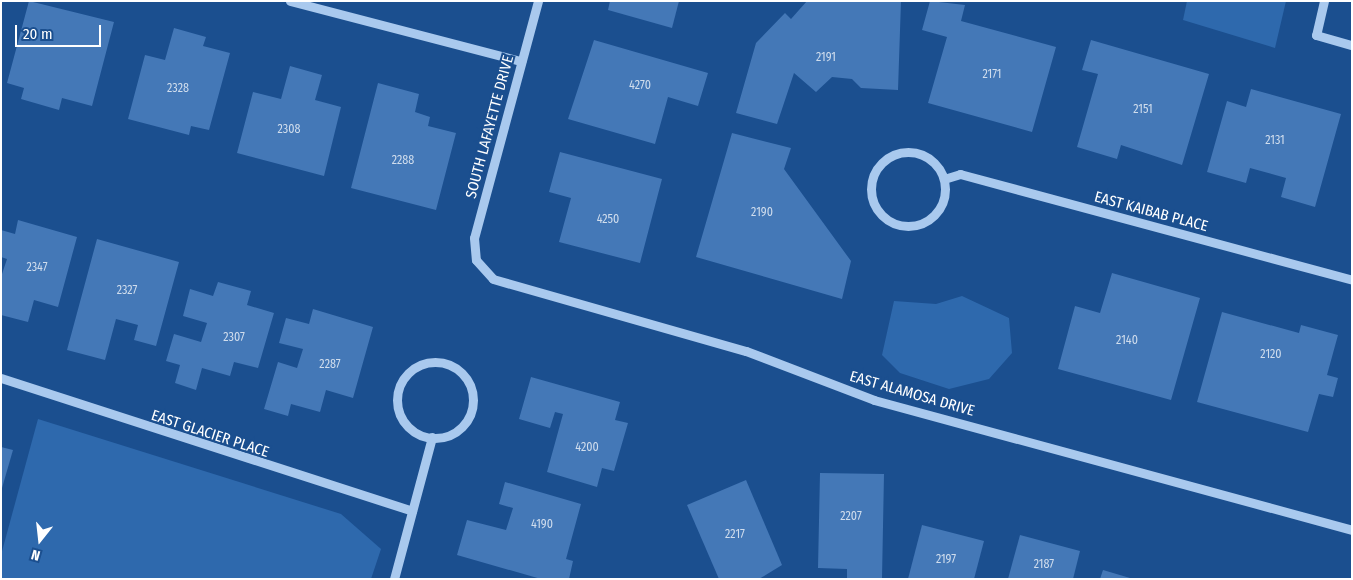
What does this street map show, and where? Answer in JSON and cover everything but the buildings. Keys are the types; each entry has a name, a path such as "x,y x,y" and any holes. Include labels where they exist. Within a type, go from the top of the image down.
{"street":[{"path":"290,1 521,61"},
{"name":"SOUTH LAFAYETTE DRIVE","path":"476,260 474,238 538,1"},
{"path":"1324,1 1316,35 1352,45"},
{"path":"901,152 926,157 944,179 944,201 938,213 916,226 904,227 882,217 871,197 874,173 880,163 901,152"},
{"name":"EAST KAIBAB PLACE","path":"944,179 960,174 1352,280"},
{"name":"EAST ALAMOSA DRIVE","path":"476,260 493,279 746,351 874,400 1352,530"},
{"path":"440,362 452,366 470,383 473,407 461,428 432,437 414,431 404,422 397,398 400,386 416,367 440,362"},
{"name":"EAST GLACIER PLACE","path":"1,378 212,450 412,511"},
{"path":"394,579 432,437"}],"shaded area":[{"path":"1187,1 1286,1 1275,48 1183,20"},
{"path":"962,296 1009,318 1012,353 989,379 949,389 900,373 882,355 894,301 936,304"},
{"path":"38,419 341,514 381,549 371,579 1,579 1,555"}]}
